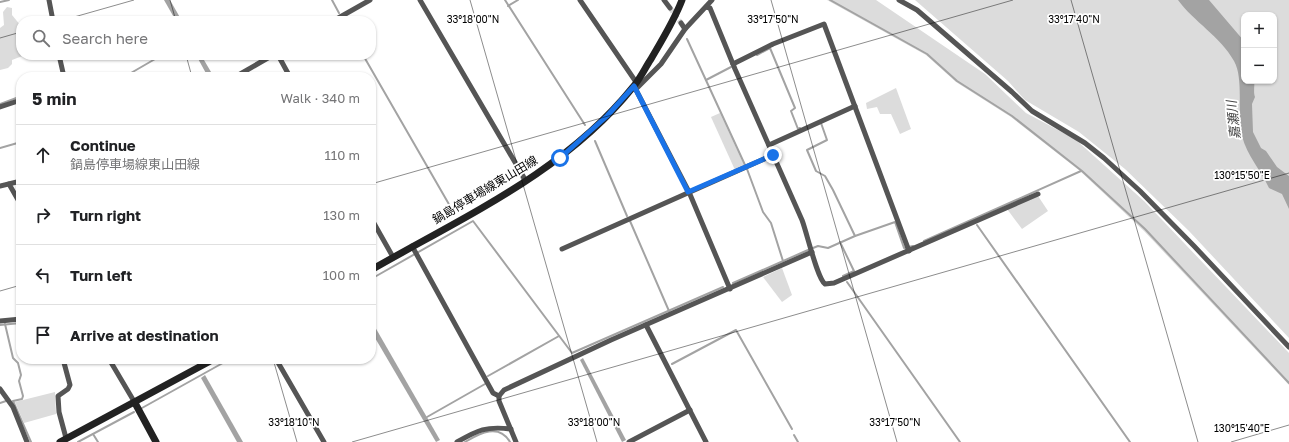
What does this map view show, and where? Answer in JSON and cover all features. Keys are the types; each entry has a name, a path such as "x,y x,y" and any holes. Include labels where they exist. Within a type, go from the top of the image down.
{"main road":[{"name":"鍋島停車場線東山田線","path":"376,267 393,257 414,251 526,182 584,139 635,86 660,45 682,0"},
{"path":"63,440 135,403 205,364"},
{"path":"135,403 156,442"}],"street":[{"path":"49,0 52,16"},
{"path":"342,16 370,0"},
{"path":"420,0 526,182"},
{"path":"580,0 635,86 688,192 730,289"},
{"path":"664,0 670,8"},
{"path":"635,86 661,64 686,29 712,0"},
{"path":"900,0 917,10 1032,111 1079,139 1104,158 1140,191 1194,246 1289,347"},
{"path":"706,7 710,8 802,220 821,282 828,285 1038,194"},
{"path":"681,23 686,29"},
{"path":"733,64 773,44 824,24 909,251"},
{"path":"60,60 63,72"},
{"path":"244,72 264,60"},
{"path":"281,60 287,72"},
{"path":"0,107 16,102"},
{"path":"769,145 855,106"},
{"path":"562,249 773,155"},
{"path":"0,186 16,182"},
{"path":"9,184 16,196"},
{"path":"376,227 393,257"},
{"path":"516,442 499,401 499,396 504,390 646,325 730,289 812,249"},
{"path":"414,251 493,393 499,396"},
{"path":"0,321 16,319"},
{"path":"646,325 706,442"},
{"path":"63,440 58,396 68,390 70,385 64,364"},
{"path":"112,364 135,403"},
{"path":"279,364 324,442"},
{"path":"0,390 13,407 27,442"},
{"path":"630,442 690,410"},
{"path":"457,442 480,429 494,427 511,429"}],"shaded area":[{"path":"164,0 170,0 179,16 173,16"},
{"path":"827,0 876,0 985,74 1026,113 1075,139 1144,201 1289,353 1289,385 1144,231 1080,171 1011,117 956,82 926,55"},
{"path":"915,0 1289,0 1289,338 1189,231 1125,169 1079,132 1025,100 1008,81"},
{"path":"1178,0 1209,0 1241,37 1241,84 1254,84 1255,97 1252,104 1253,132 1261,148 1266,151 1277,167 1289,176 1289,209 1282,194 1269,188 1244,143 1240,117 1239,77 1234,61 1222,44 1184,8"},
{"path":"7,7 12,8 12,15 16,20 16,58 12,60 12,64 8,68 0,70 0,28 4,25 3,12"},
{"path":"199,60 204,60 211,72 205,72"},
{"path":"896,88 911,129 900,134 891,114 880,114 877,107 867,109 866,103"},
{"path":"720,113 744,165 735,170 711,117"},
{"path":"1038,196 1048,211 1022,229 1007,209"},
{"path":"782,268 792,295 782,302 763,277"},
{"path":"376,329 440,440 436,442 376,340"},
{"path":"583,358 626,440 622,442 580,360"},
{"path":"205,375 243,442 237,442 201,378"},
{"path":"55,392 56,414 24,423 15,402"}],"waterway":[{"path":"0,2 9,0"},
{"path":"332,0 339,13"},
{"path":"505,0 585,125"},
{"path":"508,6 518,0"},
{"path":"830,0 927,54 957,81 1012,116 1082,171 1145,229 1289,383"},
{"path":"687,39 745,165"},
{"path":"757,55 770,48 795,108 791,111 798,129 800,128"},
{"path":"133,72 153,60"},
{"path":"366,60 373,72"},
{"path":"706,80 731,67"},
{"path":"376,78 454,213"},
{"path":"0,104 16,98"},
{"path":"821,123 827,140 807,150 816,171 825,176 833,190 855,236"},
{"path":"595,141 627,216"},
{"path":"0,148 16,143"},
{"path":"747,169 763,212 771,223 783,261"},
{"path":"924,241 1081,171"},
{"path":"376,276 473,221 572,353 723,287"},
{"path":"630,221 669,311"},
{"path":"733,283 818,246 828,248 855,236 895,222 904,248 913,246"},
{"path":"977,225 1130,442"},
{"path":"840,242 854,271 843,276"},
{"path":"847,282 960,442"},
{"path":"0,325 16,323"},
{"path":"5,324 13,358 16,361"},
{"path":"672,364 736,330 792,429"},
{"path":"488,376 559,336"},
{"path":"18,364 21,375 19,381 23,396 22,399 13,401 31,442"},
{"path":"142,408 221,364"},
{"path":"427,417 485,384"},
{"path":"0,403 6,401"},
{"path":"78,442 134,412"},
{"path":"465,442 483,433 495,431 506,436 510,442"},
{"path":"93,434 98,442"},
{"path":"794,435 798,442"}],"tunnel":[{"path":"670,8 681,23"}],"route":[{"path":"560,158 584,139 634,86 688,192 773,155"}],"water label":[{"name":"嘉瀬川","path":"1233,120"}]}
